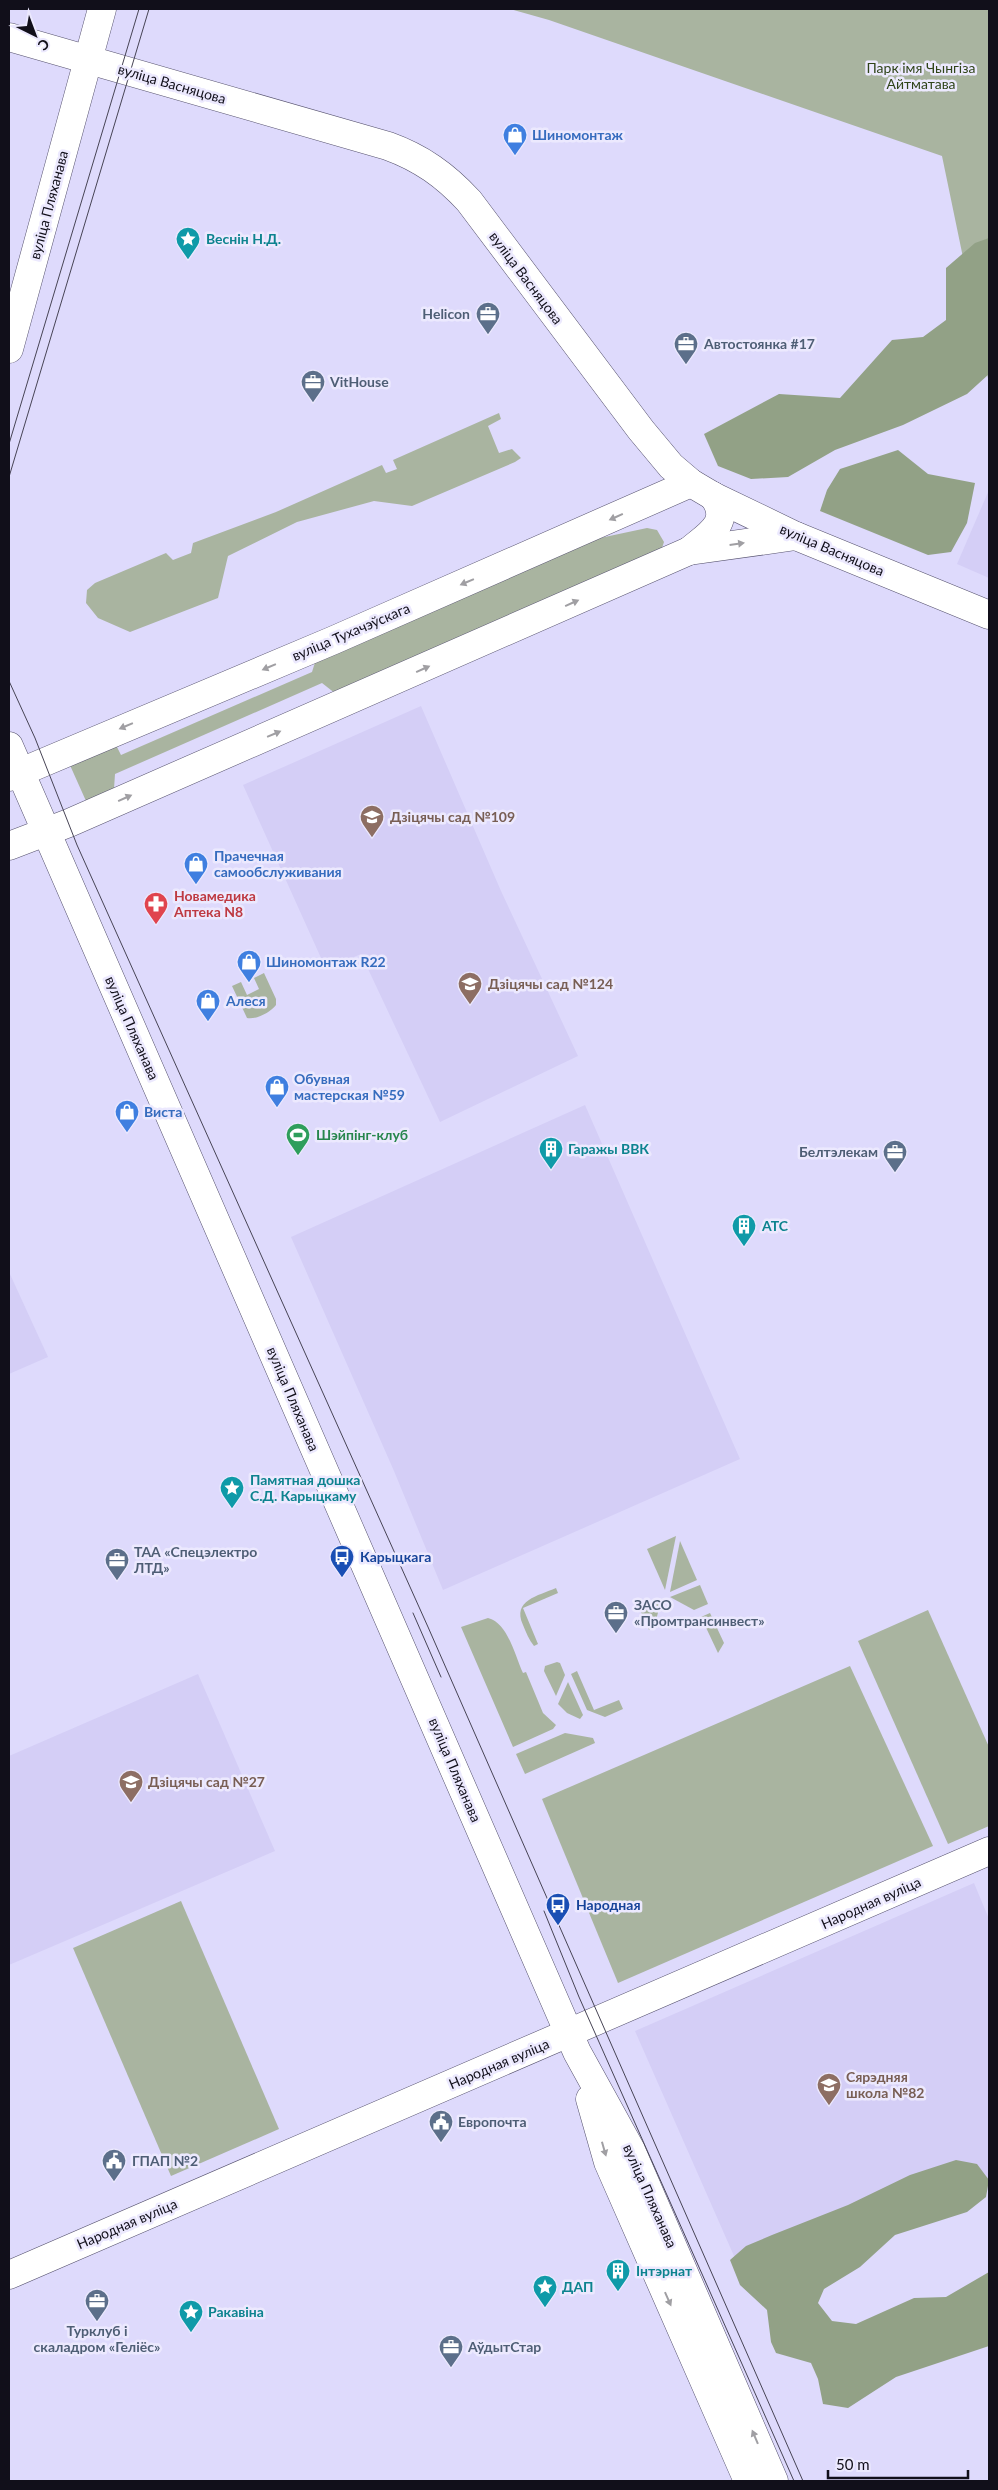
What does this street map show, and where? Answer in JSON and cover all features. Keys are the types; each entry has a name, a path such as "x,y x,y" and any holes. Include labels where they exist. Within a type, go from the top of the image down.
{"street":[{"name":"вуліца Пляханава","path":"9,349 102,9"},
{"name":"вуліца Пляханава","path":"89,62 112,9"},
{"name":"вуліца Васняцова","path":"9,37 89,62 414,155 451,181 469,201 641,430 671,466 702,489 796,536 989,615"},
{"path":"689,551 717,527 721,518 721,509 702,489"},
{"name":"вуліца Тухачэўскага","path":"14,774 352,632 702,489"},
{"path":"9,846 46,832 500,636 689,551 796,536"},
{"name":"вуліца Пляханава","path":"9,746 14,774 46,832 573,2043 631,2150 774,2481"},
{"name":"Народная вуліца","path":"9,2275 573,2043 989,1851"},
{"name":"вуліца Пляханава","path":"573,2043 608,2162 748,2481"}],"shaded area":[{"path":"989,490 989,578 957,564"},
{"path":"421,706 501,891 578,1056 440,1122 361,954 326,969 243,785"},
{"path":"585,1105 740,1459 443,1590 394,1471 291,1237"},
{"path":"9,1272 48,1357 9,1374"},
{"name":"Дзіцячы сад №27","path":"198,1674 275,1851 9,1965 9,1756"},
{"name":"Сярэдняя школа №82","path":"974,1883 989,1919 989,2191 967,2180 745,2281 635,2031"}],"green space":[{"name":"Парк імя Чынгіза Айтматава","path":"510,9 989,9 989,383 942,156 549,20"},
{"path":"989,238 989,374 967,394 903,425 835,450 788,477 751,479 718,466 704,434 779,394 840,398 892,340 923,337 946,320 946,268 975,243"},
{"path":"499,413 501,419 488,426 499,453 512,449 521,458 515,462 412,506 374,501 297,522 228,556 218,598 130,632 98,618 86,603 87,590 95,583 166,553 173,560 191,553 193,543 276,512 382,465 386,473 397,469 393,460"},
{"path":"898,450 928,474 975,483 967,523 951,552 928,555 820,511 827,490 840,469"},
{"path":"647,528 657,530 664,542 661,551 336,694 322,683 115,774 114,789 86,801 69,763 115,743 121,755 312,672 317,656 586,541"},
{"path":"264,973 276,999 276,1005 263,1015 247,1018 232,986 241,982 247,995 259,989 254,978"},
{"path":"676,1536 665,1590 647,1549"},
{"path":"680,1541 697,1580 670,1592"},
{"path":"700,1585 708,1604 694,1610 670,1597"},
{"path":"556,1588 558,1593 523,1608 538,1644 534,1646 523,1625 521,1610 529,1600"},
{"path":"661,1601 654,1628 649,1630 640,1610"},
{"path":"928,1610 989,1747 989,1826 948,1844 858,1641"},
{"path":"710,1613 724,1643 718,1653 701,1617"},
{"path":"488,1618 501,1626 506,1633 523,1673 526,1672 543,1713 556,1725 553,1729 513,1747 461,1627"},
{"path":"557,1662 560,1663 565,1675 556,1696 544,1671 545,1666"},
{"path":"850,1666 933,1846 618,1983 542,1799"},
{"path":"577,1671 594,1710 619,1700 623,1709 605,1717 587,1710 571,1674"},
{"path":"568,1682 583,1715 580,1719 567,1713 558,1704"},
{"path":"565,1733 593,1738 595,1743 525,1774 516,1754"},
{"path":"181,1901 279,2129 171,2176 73,1948"},
{"path":"956,2160 977,2164 989,2180 986,2197 967,2212 895,2235 860,2267 824,2289 818,2303 832,2321 856,2324 914,2298 946,2297 989,2272 989,2346 896,2377 848,2408 823,2404 818,2379 811,2363 776,2353 771,2342 767,2310 740,2285 730,2260 746,2246 848,2205 910,2175"}],"tram line":[{"path":"9,444 139,9"},
{"path":"9,477 149,9"},
{"path":"9,681 35,738 77,845 428,1627 803,2481"},
{"path":"413,1613 441,1677"},
{"path":"544,1911 579,1997 794,2481"}],"place":[{"name":"Шиномонтаж","path":"515,156"},
{"name":"Веснін Н.Д.","path":"188,260"},
{"name":"Helicon","path":"488,335"},
{"name":"Автостоянка #17","path":"686,365"},
{"name":"VitHouse","path":"313,403"},
{"name":"Дзіцячы сад №109","path":"372,838"},
{"name":"Прачечная самообслуживания","path":"196,885"},
{"name":"Новамедика Аптека N8","path":"156,925"},
{"name":"Шиномонтаж R22","path":"249,983"},
{"name":"Дзіцячы сад №124","path":"470,1005"},
{"name":"Алеся","path":"208,1022"},
{"name":"Обувная мастерская №59","path":"277,1108"},
{"name":"Виста","path":"127,1133"},
{"name":"Шэйпінг-клуб","path":"298,1156"},
{"name":"Гаражы ВВК","path":"551,1170"},
{"name":"Белтэлекам","path":"895,1173"},
{"name":"АТС","path":"744,1247"},
{"name":"Памятная дошка С.Д. Карыцкаму","path":"232,1509"},
{"name":"Карыцкага","path":"342,1578"},
{"name":"ТАА «Спецэлектро ЛТД»","path":"117,1581"},
{"name":"ЗАСО «Промтрансинвест»","path":"616,1634"},
{"name":"Дзіцячы сад №27","path":"131,1803"},
{"name":"Народная","path":"558,1926"},
{"name":"Сярэдняя школа №82","path":"829,2106"},
{"name":"Европочта","path":"441,2143"},
{"name":"ГПАП №2","path":"114,2182"},
{"name":"Інтэрнат","path":"618,2292"},
{"name":"ДАП","path":"545,2308"},
{"name":"Турклуб і скаладром «Геліёс»","path":"97,2322"},
{"name":"Ракавіна","path":"191,2333"},
{"name":"АўдытСтар","path":"451,2368"}]}
